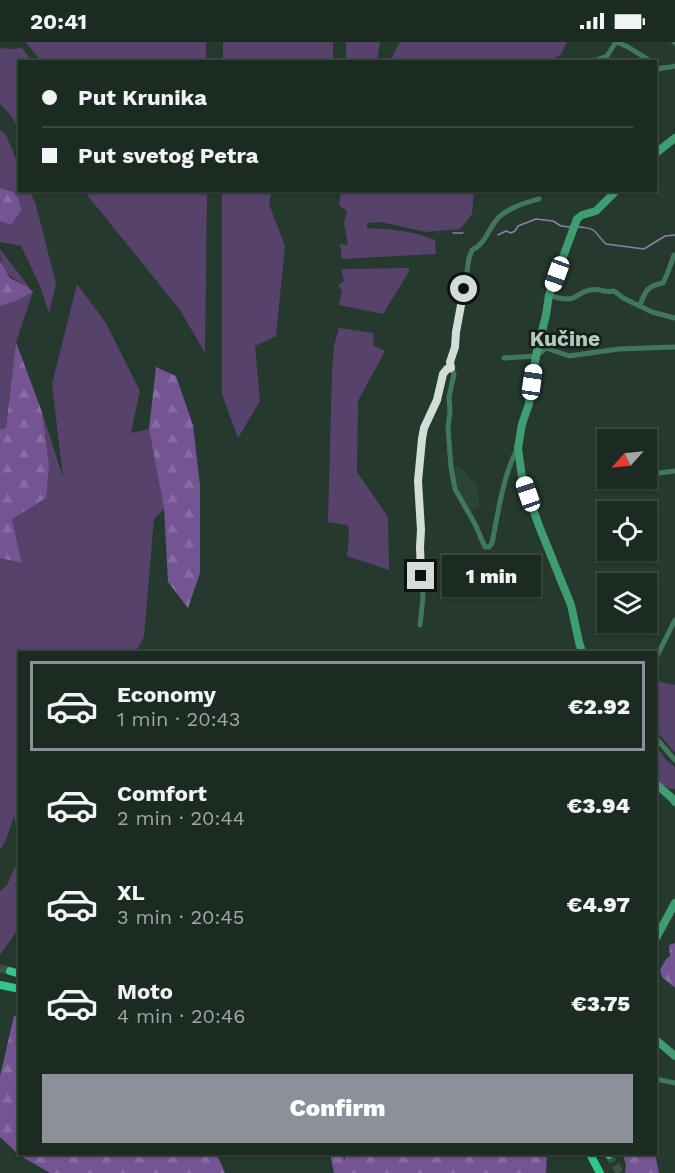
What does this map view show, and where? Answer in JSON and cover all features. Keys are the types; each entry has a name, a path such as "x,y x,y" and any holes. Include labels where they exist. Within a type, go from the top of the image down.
{"highway":[{"path":"10,970 18,973"},
{"path":"0,985 16,988"},
{"path":"591,1155 600,1173"}],"main road":[{"path":"657,152 675,138"},
{"path":"582,651 571,604 522,477 518,448 522,424 529,404 549,295 577,219 596,211 615,192"},
{"path":"657,785 675,802"},
{"path":"657,936 675,903"},
{"path":"657,1042 675,1056"}],"street":[{"path":"596,60 607,56 617,42 635,50 648,60"},
{"path":"657,66 665,69 675,66"},
{"path":"518,448 503,489 492,543 489,547 485,547 455,489 448,428 449,397 454,374 450,362 455,347 472,250 479,247 500,216 516,206 539,199"},
{"path":"640,305 646,291 652,285 663,283 675,255"},
{"path":"549,295 564,299 573,298 580,292 593,289 614,291 652,312 675,318"},
{"path":"504,358 536,356 546,348 569,356 619,349 675,347"},
{"path":"420,625 423,597 418,481 422,439 424,428 437,400 443,374 451,368"},
{"path":"657,473 675,471"},
{"path":"657,656 675,620"},
{"path":"657,739 675,760"},
{"path":"657,1079 675,1083"}],"shaded area":[{"path":"26,42 206,42 206,60 40,60"},
{"path":"223,42 333,42 333,60 223,60"},
{"path":"346,42 380,42 377,60 346,60"},
{"path":"400,42 567,42 561,54 552,60 391,60"},
{"path":"0,48 22,48 31,60 18,60 18,128 10,114 0,104"},
{"path":"0,130 6,135 18,164 18,192 30,192 36,205 56,284 49,313 40,286 21,246 0,242 0,221 11,225 11,190 0,188"},
{"path":"85,192 207,192 205,353 180,310"},
{"path":"222,192 272,192 269,204 285,246 276,336 255,346 260,401 238,438 222,394"},
{"path":"341,192 474,192 472,214 460,229 426,232 381,222 367,223 367,228 410,233 435,240 436,254 342,259 340,244 348,245 344,223 347,211 339,205"},
{"path":"0,249 33,292 16,342 6,428 0,429 0,306 26,286 6,272"},
{"path":"410,268 383,314 339,305 342,291 338,285 344,281 341,269"},
{"path":"77,284 106,323 140,391 131,433 149,429 164,509 154,519 144,637 137,651 18,651 18,835 14,816 0,850 0,558 22,563 12,519 49,464 42,412 63,477 52,384"},
{"path":"339,328 374,333 373,345 385,351 358,401 357,472 388,517 389,570 347,556 348,525 328,522 332,372 334,346"},
{"path":"453,466 463,470 478,487 479,506 471,512 458,491"},
{"path":"657,681 675,685 675,753 658,733"},
{"path":"657,747 665,759 675,767 675,789 670,789 657,782"},
{"path":"18,860 18,929 0,955 0,891 7,885"}],"green space":[{"path":"0,188 13,192 19,201 21,211 11,225 0,221"},
{"path":"0,261 10,278 33,292 0,306"},
{"path":"16,342 42,412 49,464 46,498 12,519 22,563 0,558 0,429 6,428"},
{"path":"156,367 176,376 193,425 200,485 200,573 188,608 168,582 164,509 149,429"},
{"path":"675,943 675,988 662,977 660,970 670,956 669,945"},
{"path":"14,1016 18,1017 18,1154 0,1137 0,1076"},
{"path":"19,1155 217,1155 225,1173 50,1173"},
{"path":"330,1155 342,1155 345,1160 345,1155 547,1155 546,1173 334,1173"},
{"path":"622,1155 655,1155 659,1173 625,1173 626,1164"}],"waterway":[{"path":"498,235 506,231 511,233 518,226 536,219 553,221 561,226 570,227"},
{"path":"578,227 593,230 606,244 644,249 665,236 675,235"},
{"path":"453,233 463,233"}],"tunnel":[{"path":"0,968 10,971"},
{"path":"609,1155 620,1173"}],"district":[{"name":"Kučine","path":"565,338"}],"route":[{"path":"421,576 418,481 422,439 424,428 437,400 443,374 451,368 450,362 455,347 464,289"}]}
